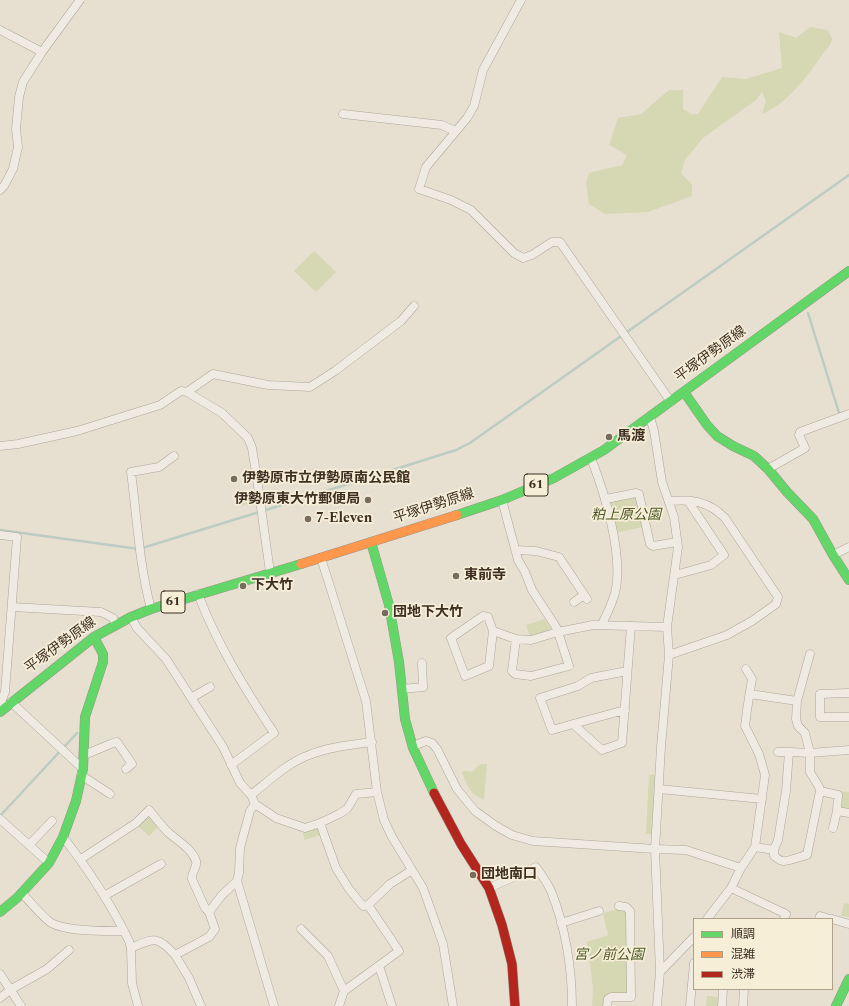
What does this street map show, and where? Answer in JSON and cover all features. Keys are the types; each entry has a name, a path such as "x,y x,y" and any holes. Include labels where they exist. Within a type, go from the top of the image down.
{"street":[{"path":"0,190 4,186 13,169 18,147 16,129 23,82 42,52 80,0"},
{"path":"521,0 483,70 474,106 467,118 426,167 419,189 452,200 471,210 514,253 523,258 532,255 552,242 560,242 671,402"},
{"path":"0,30 42,52"},
{"path":"343,114 442,125 455,131"},
{"name":"平塚伊勢原線","path":"3,705 94,636 131,617 198,594 321,558 502,500 554,478 591,458 650,417 849,271"},
{"path":"187,392 213,374 268,385 310,387 336,371 400,321 414,306"},
{"path":"0,446 18,444 77,431 160,405 181,391 187,392 222,413 248,438 258,479 270,572"},
{"path":"684,392 707,425 717,436 754,456 768,469 787,492 813,519 849,580"},
{"path":"768,469 805,448 799,435 800,432 849,414"},
{"path":"650,417 654,431 662,482 674,517 678,547 667,627 669,655 661,747 655,849 660,972 657,1006"},
{"path":"151,609 140,544 131,472 159,467 174,456"},
{"path":"591,458 606,499 618,568 615,593 602,624"},
{"path":"606,499 636,493 639,494 650,544 653,546 677,542"},
{"path":"502,500 518,560 525,572 532,590 556,627 569,666 532,676 514,674 512,671 516,639"},
{"path":"669,501 683,500 705,503 717,510 725,518 778,597 776,604 752,621 727,635 669,655"},
{"path":"674,575 711,565 724,555 688,501"},
{"path":"0,535 17,537 3,705 110,794"},
{"path":"371,542 389,605 399,662 405,719 413,748 448,819 489,888 502,925 512,964 515,1006"},
{"path":"833,554 849,546"},
{"path":"516,550 536,551 559,557 585,597 574,602"},
{"path":"321,558 366,701 377,792 384,820 392,837 423,888 443,944 453,1006"},
{"path":"198,594 221,646 274,733 231,765"},
{"path":"12,607 101,612 113,618 116,625"},
{"path":"493,630 489,666 465,676 451,638 483,616 488,616 493,630 516,639 531,640 558,632 602,624 667,627"},
{"path":"131,617 137,628 166,659 223,747 240,783 251,795 255,804 276,818 304,828 320,824 347,809 356,794 377,792"},
{"path":"573,724 602,750 622,743 631,626"},
{"path":"0,912 22,894 49,863 64,837 76,801 82,772 86,717 103,662 103,654 94,636"},
{"path":"789,752 786,791 778,840 774,850 774,856 781,861 786,862 790,859 807,855 820,791 810,772 810,753 805,733 798,726 796,719 798,701 810,654"},
{"path":"402,689 426,687 422,663"},
{"path":"708,918 731,888 741,868 755,847 765,774 759,754 745,726 746,710 752,679 746,669"},
{"path":"625,710 552,730 540,698 578,686 591,678 627,671"},
{"path":"191,698 210,687"},
{"path":"849,693 820,694 820,717 849,717"},
{"path":"750,694 798,701"},
{"path":"413,748 426,741 432,743 437,749 457,789 475,811 512,835 533,841 686,850 741,868"},
{"path":"84,755 117,742 131,765"},
{"path":"251,795 288,765 308,755 336,747 372,742"},
{"path":"778,752 810,753 849,750"},
{"path":"659,789 762,799"},
{"path":"820,791 838,795 834,828"},
{"path":"255,804 250,811 240,848 239,873 237,882 274,1006"},
{"path":"81,859 136,823 149,810 169,833 183,844 195,859 196,864 192,879 205,908 209,912 215,929 208,937 175,955"},
{"path":"837,810 849,813"},
{"path":"0,819 49,863"},
{"path":"29,845 52,821"},
{"path":"320,824 336,868 348,889 363,906 368,905 390,884 412,870"},
{"path":"64,837 81,859 129,941 131,948 132,983 138,1006"},
{"path":"755,847 774,850"},
{"path":"104,896 161,864"},
{"path":"489,888 536,866 550,890 561,923 568,956 572,987 572,1006"},
{"path":"209,912 222,895 237,882"},
{"path":"731,888 786,914 784,918"},
{"path":"22,894 45,918 59,926 93,930 124,931"},
{"path":"339,1006 344,991 399,951 368,905"},
{"path":"607,1006 608,999 611,997 631,997 630,911 626,907 619,906"},
{"path":"561,923 600,911"},
{"path":"833,920 849,924"},
{"path":"301,929 328,956 344,991"},
{"path":"131,948 151,940 161,941 175,955 201,1006"},
{"path":"660,972 693,940"},
{"path":"0,998 10,990 47,970 69,950"},
{"path":"379,966 392,1006"},
{"path":"0,974 21,1006"},
{"path":"690,1006 693,974"},
{"path":"836,1006 849,979"},
{"path":"722,1006 723,990"},
{"path":"743,1006 744,990"}],"green space":[{"path":"810,27 828,30 832,39 830,45 800,84 783,102 762,114 766,101 762,92 756,100 703,138 685,160 681,173 692,185 692,196 648,212 605,214 589,204 586,183 589,173 622,165 627,155 609,145 618,118 641,114 669,90 683,90 683,109 691,114 698,114 722,77 746,79 782,68 779,32 796,38"},
{"path":"314,251 336,272 316,292 294,271"},
{"path":"251,494 254,502 241,506 239,498"},
{"name":"粕上原公園","path":"635,496 638,499 643,527 615,533 609,504 611,501"},
{"path":"544,619 551,629 550,631 530,637 526,625"},
{"path":"482,764 487,764 484,800 472,792 462,772 472,772"},
{"path":"658,774 654,834 646,834 649,775"},
{"path":"840,791 849,792 849,811 838,807"},
{"path":"148,815 160,825 149,836 137,825"},
{"path":"316,827 319,828 321,835 304,840 303,831"},
{"path":"844,903 849,904 849,917 841,916"},
{"name":"宮ノ前公園","path":"622,908 628,911 629,996 609,996 605,1006 592,1006 593,988 587,942 608,935 603,913"},
{"path":"707,996 719,997 719,1006 706,1006"}],"waterway":[{"path":"0,530 139,549 456,450 470,443 849,175"},
{"path":"808,313 840,416"},
{"path":"0,816 77,733"}],"traffic: fast":[{"path":"457,515 502,500 554,478 604,450 849,271"},
{"path":"684,392 707,425 717,436 754,456 768,469 787,492 813,519 849,580"},
{"path":"371,542 389,605 399,662 405,719 413,748 434,793"},
{"path":"0,712 94,637 131,617 151,609 301,564"},
{"path":"0,912 17,898 49,863 63,837 76,801 83,769 85,717 103,662 103,654 94,637"},
{"path":"836,1006 849,979"}],"traffic: slow":[{"path":"301,564 457,515"}],"traffic: jam":[{"path":"434,793 461,844 489,888 502,925 512,964 515,1006"}],"place":[{"name":"馬渡","path":"609,437"},
{"name":"伊勢原市立伊勢原南公民館","path":"234,479"},
{"name":"伊勢原東大竹郵便局","path":"368,500"},
{"name":"7-Eleven","path":"308,519"},
{"name":"東前寺","path":"456,576"},
{"name":"下大竹","path":"243,586"},
{"name":"団地下大竹","path":"385,613"},
{"name":"団地南口","path":"473,875"}]}
